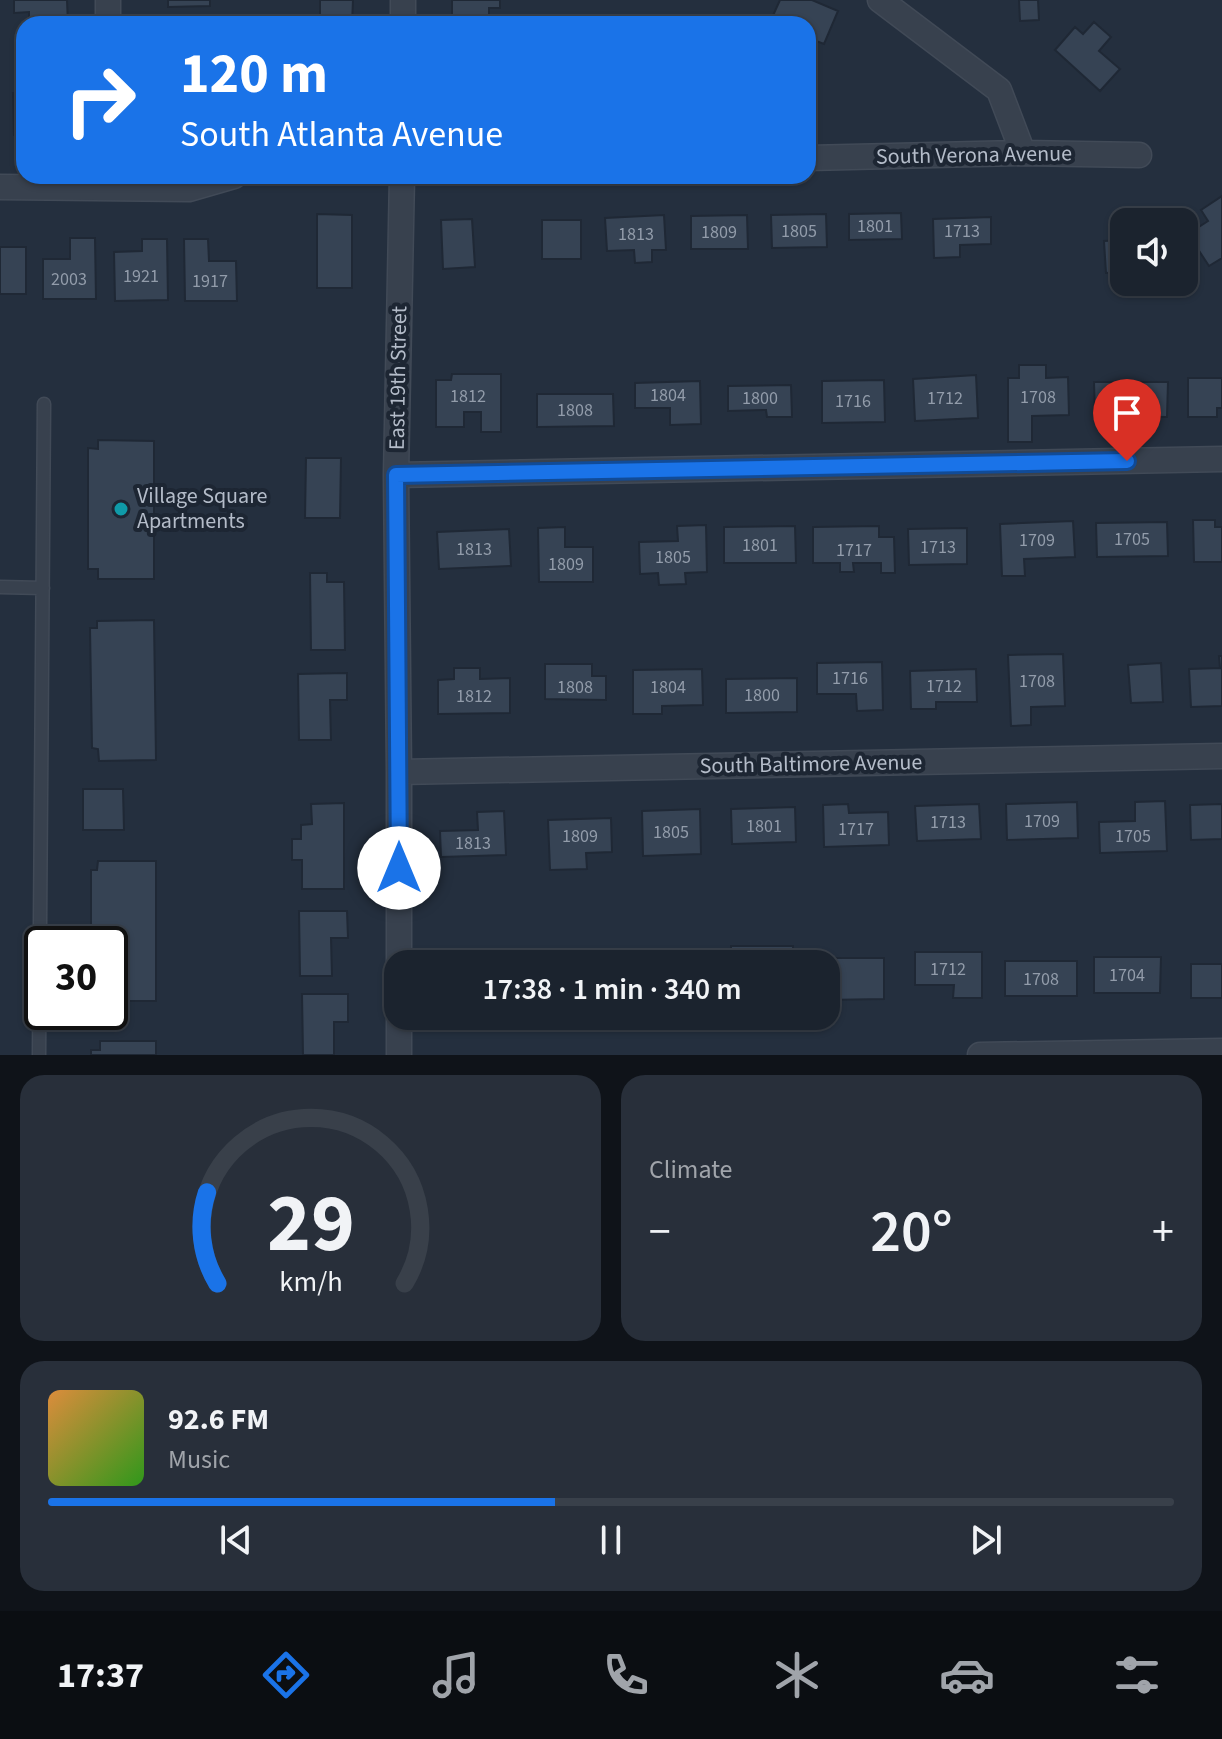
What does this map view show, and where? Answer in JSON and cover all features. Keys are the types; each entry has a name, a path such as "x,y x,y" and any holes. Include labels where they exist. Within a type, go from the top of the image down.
{"street":[{"path":"880,0 999,90 1023,153"},
{"name":"South Verona Avenue","path":"816,158 1023,153 1139,155"},
{"path":"0,187 54,184"},
{"path":"138,184 189,189 206,184"},
{"name":"East 19th Street","path":"399,950 396,475 402,184"},
{"path":"396,475 1222,459"},
{"name":"South Baltimore Avenue","path":"399,772 1222,756"},
{"path":"399,1030 399,1055"},
{"path":"980,1055 1222,1051"}],"lane":[{"path":"39,1055 44,404"},
{"path":"0,587 43,588"}],"building":[{"path":"14,0 67,0 68,16 14,13"},
{"path":"168,0 210,0 210,6 168,7"},
{"path":"320,0 353,0 352,16 320,16"},
{"path":"452,0 500,0 500,8 489,8 489,16 452,16"},
{"path":"780,0 812,0 838,11 824,44 816,41 816,16 773,16"},
{"path":"1019,0 1038,0 1039,20 1020,21"},
{"path":"1094,22 1111,37 1099,51 1120,69 1100,91 1055,50 1075,27 1083,34"},
{"path":"13,93 16,93 16,135"},
{"path":"1222,196 1222,258 1209,266 1198,249 1198,228 1208,221 1201,210"},
{"path":"901,213 902,239 849,240 849,214"},
{"path":"317,214 352,215 352,288 317,288"},
{"path":"826,214 827,247 772,248 771,215"},
{"path":"664,215 666,250 652,250 652,262 635,263 634,250 607,251 605,218"},
{"path":"747,215 748,249 691,249 691,216"},
{"path":"991,217 991,244 960,245 960,257 934,258 933,219"},
{"path":"472,219 475,267 443,269 441,220"},
{"path":"542,220 581,220 581,259 542,259"},
{"path":"70,238 95,238 96,299 43,299 43,259 70,259"},
{"path":"142,239 167,239 168,300 115,301 114,252 142,251"},
{"path":"184,239 208,239 209,261 236,261 237,301 185,301"},
{"path":"1104,241 1110,241 1110,273 1106,273"},
{"path":"0,247 26,247 26,294 0,294"},
{"path":"1019,365 1046,365 1046,378 1068,377 1069,415 1032,416 1032,442 1008,442 1008,378 1019,378"},
{"path":"452,374 501,374 501,432 481,432 481,412 464,412 464,427 436,427 436,380 451,380"},
{"path":"976,375 978,418 915,421 913,379"},
{"path":"1188,378 1222,378 1222,408 1217,408 1217,417 1188,417"},
{"path":"884,380 885,422 822,423 822,381"},
{"path":"700,381 701,424 670,425 670,408 635,408 635,383"},
{"path":"1094,382 1168,382 1167,417 1095,416"},
{"path":"791,385 792,417 767,417 766,410 728,411 728,386"},
{"path":"537,394 613,394 614,426 537,427"},
{"name":"Village Square Apartments","path":"98,440 154,441 154,579 98,579 98,569 88,569 88,448 98,449"},
{"path":"306,458 341,458 340,518 305,518"},
{"path":"1193,520 1215,520 1215,527 1222,527 1222,562 1194,562"},
{"path":"1073,521 1075,557 1024,559 1025,576 1002,576 1000,524"},
{"path":"1167,522 1168,556 1097,557 1096,523"},
{"path":"706,525 707,572 685,573 686,584 659,585 658,573 640,574 639,542 678,541 677,526"},
{"path":"795,526 796,563 724,563 724,527"},
{"path":"879,526 879,537 894,537 895,573 881,573 881,563 853,563 854,572 840,572 840,563 813,563 813,527"},
{"path":"565,527 565,547 593,547 593,582 539,582 538,528"},
{"path":"967,528 967,564 909,565 908,529"},
{"path":"509,529 511,566 439,569 437,532"},
{"path":"310,573 327,573 327,582 344,582 345,650 311,650"},
{"path":"154,620 156,760 99,761 98,749 92,748 90,628 97,628 97,621"},
{"path":"1063,654 1065,706 1031,707 1031,725 1011,726 1008,655"},
{"path":"1219,656 1222,656 1222,706 1191,707 1189,669 1220,668"},
{"path":"882,662 883,710 857,711 856,694 817,694 817,663"},
{"path":"1161,663 1163,702 1131,703 1128,665"},
{"path":"545,664 592,664 592,676 606,676 606,700 545,699"},
{"path":"454,668 480,668 480,679 510,678 510,713 438,714 438,680 454,679"},
{"path":"702,669 703,705 662,706 662,714 633,714 633,670"},
{"path":"976,669 977,702 936,702 936,709 911,709 910,671"},
{"path":"347,673 347,700 330,700 331,740 299,740 298,674"},
{"path":"797,678 797,712 726,713 726,679"},
{"path":"83,789 123,789 124,830 83,830"},
{"path":"1165,801 1167,851 1100,853 1099,822 1135,821 1135,802"},
{"path":"1077,802 1078,838 1007,840 1006,804"},
{"path":"344,803 344,889 302,889 302,860 292,860 292,839 301,839 301,825 312,824 311,804"},
{"path":"848,804 849,813 888,812 889,845 824,847 823,805"},
{"path":"979,804 981,839 917,841 915,806"},
{"path":"1222,804 1222,839 1191,840 1190,805"},
{"path":"795,807 796,842 732,844 731,809"},
{"path":"700,809 701,854 643,856 642,811"},
{"path":"504,811 506,855 441,857 440,831 478,830 477,812"},
{"path":"611,818 612,852 586,853 587,869 550,870 548,820"},
{"path":"98,861 156,861 156,1001 128,1001 128,926 91,926 91,870 97,870"},
{"path":"299,911 347,911 348,938 331,938 332,976 300,976"},
{"path":"731,946 793,946 793,950 731,950"},
{"path":"915,952 982,952 982,998 953,998 954,985 915,985"},
{"path":"1094,957 1161,957 1160,993 1094,993"},
{"path":"840,958 884,958 884,999 840,1000"},
{"path":"1005,961 1077,961 1077,996 1005,996"},
{"path":"1191,964 1222,964 1222,998 1191,998"},
{"path":"302,994 348,994 348,1022 334,1022 334,1055 303,1055"},
{"path":"100,1041 156,1041 156,1055 91,1055 91,1050 100,1050"}],"place":[{"name":"Village Square Apartments","path":"121,509"}],"route":[{"path":"399,868 396,475 1127,461"}]}
